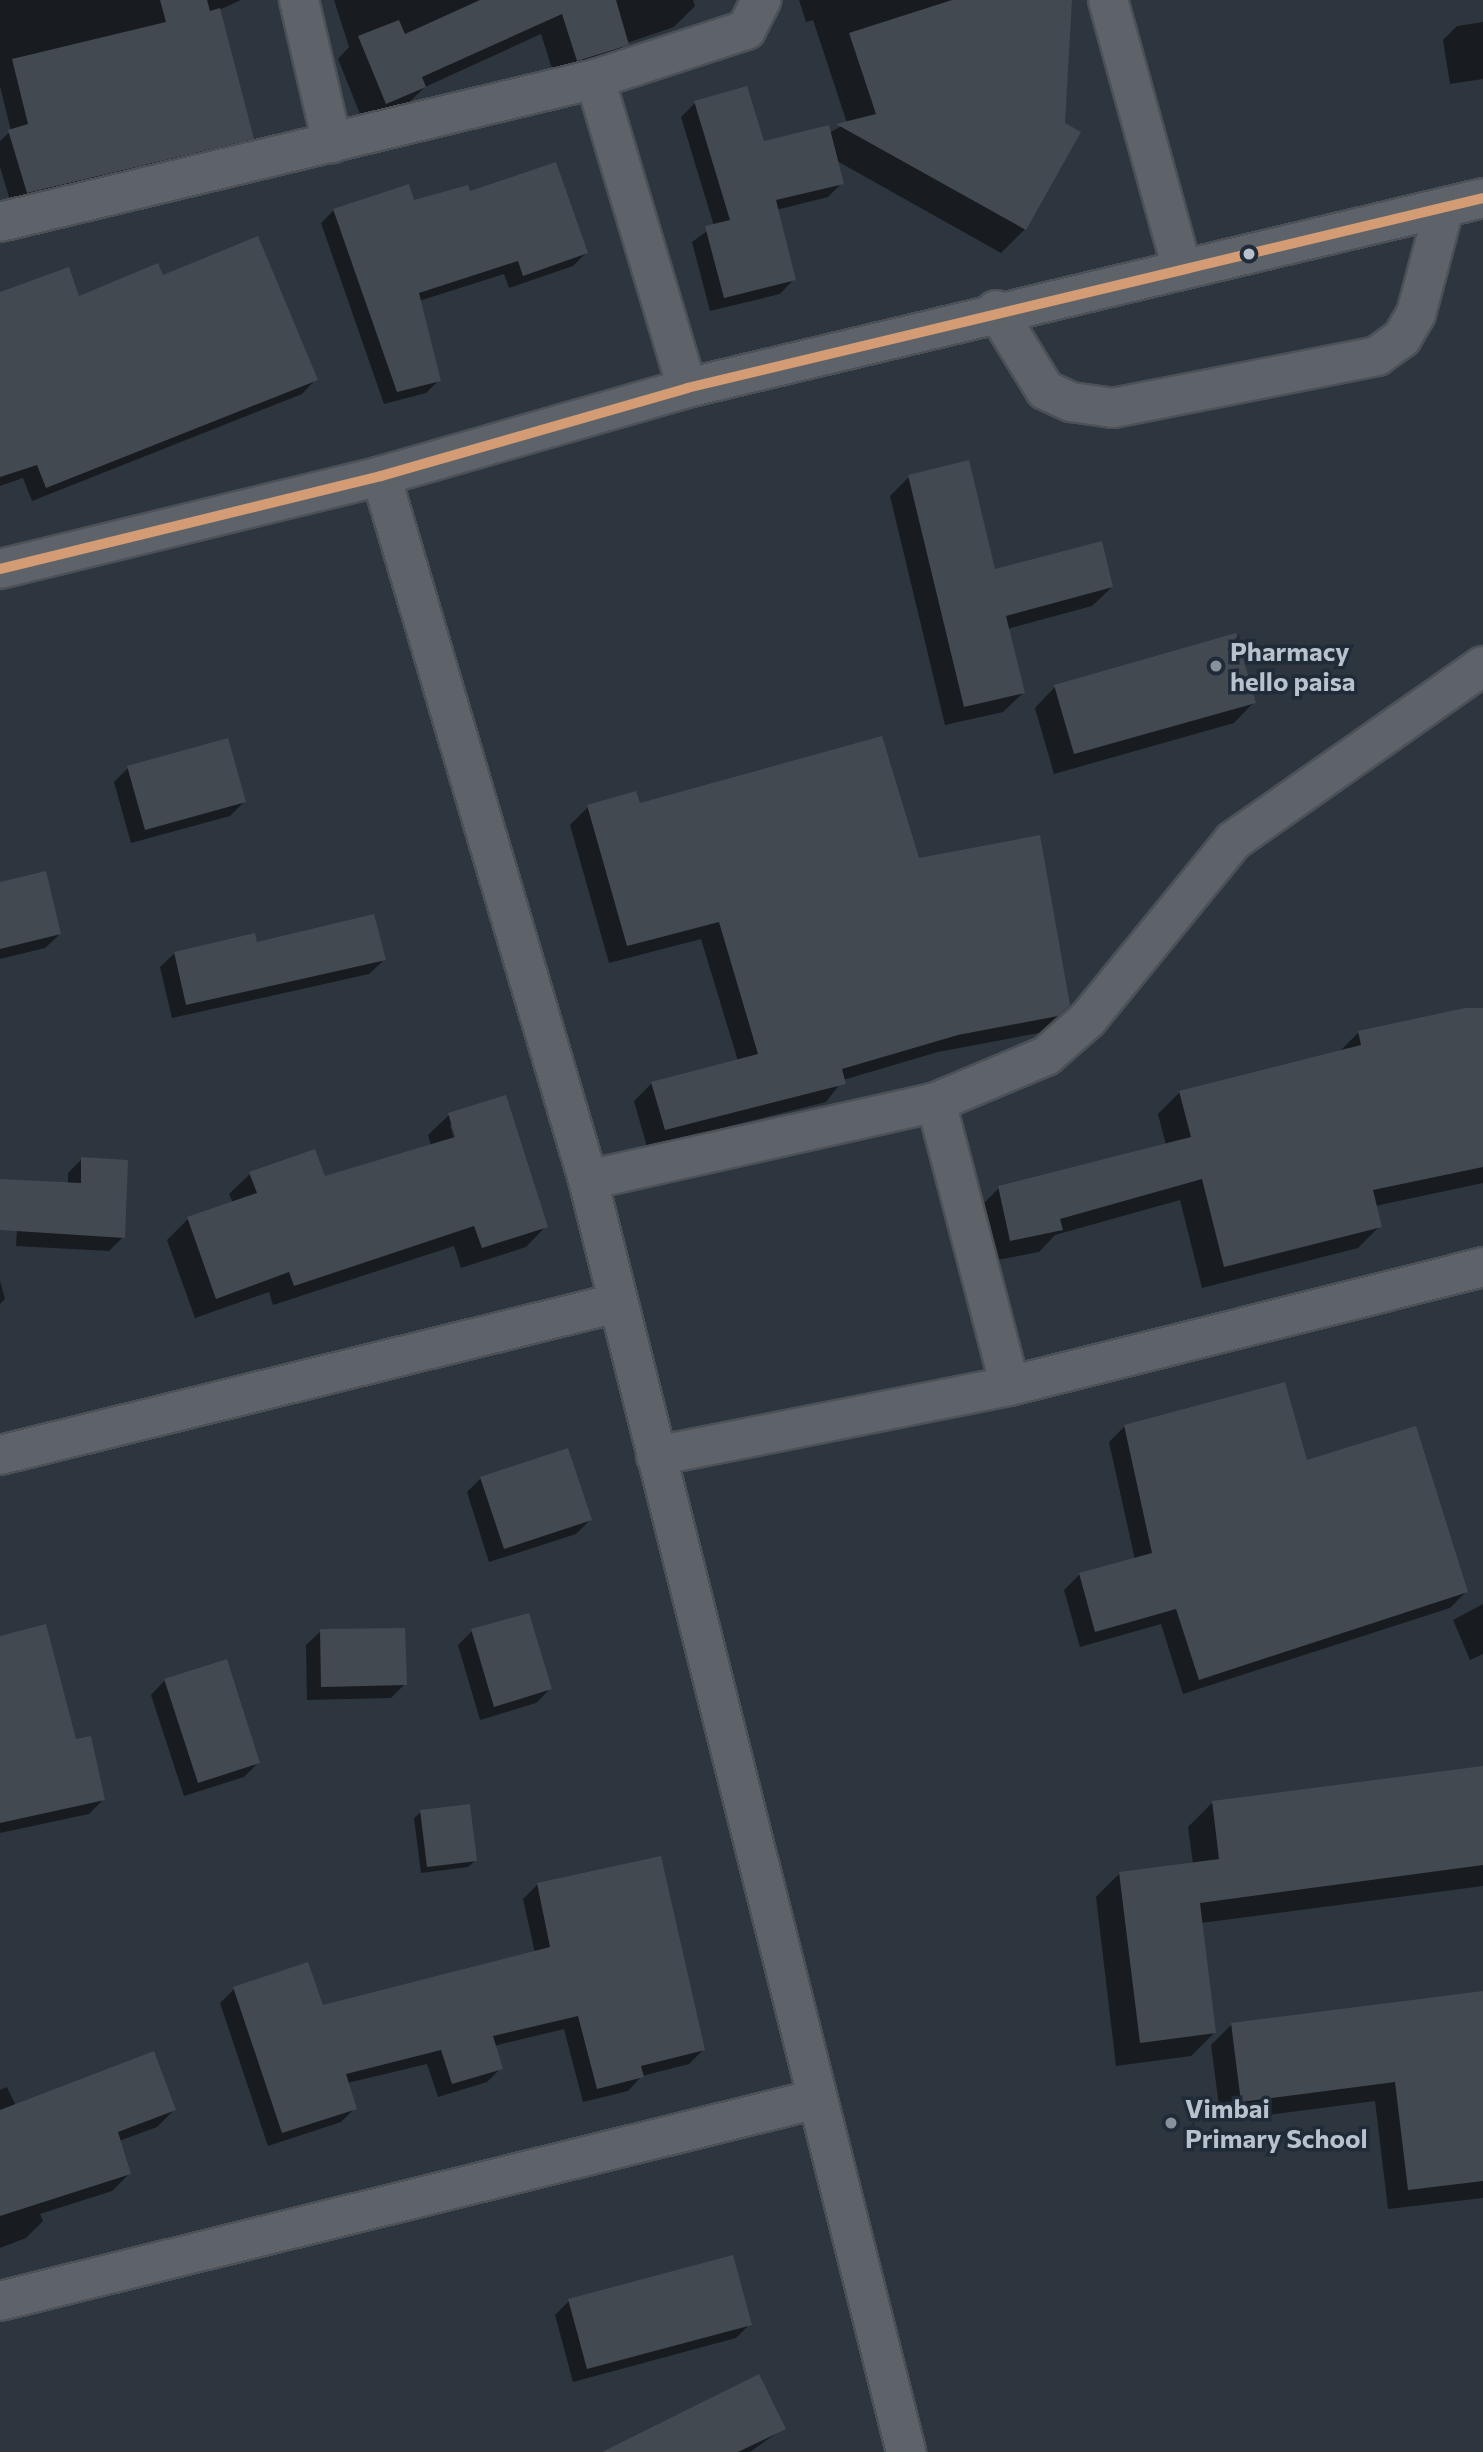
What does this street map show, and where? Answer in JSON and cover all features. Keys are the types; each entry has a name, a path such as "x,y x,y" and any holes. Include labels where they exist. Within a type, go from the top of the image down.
{"street":[{"path":"299,0 331,143"},
{"path":"0,222 595,79 746,30 761,0"},
{"path":"1108,0 1182,268"},
{"path":"595,79 687,388"},
{"path":"0,569 381,476 687,388 996,310 1483,198"},
{"path":"996,310 1045,390 1071,402 1114,408 1377,356 1402,338 1416,314 1444,208"},
{"path":"381,476 588,1180 813,2100 906,2452"},
{"path":"588,1180 936,1102 1046,1056 1088,1019 1233,841 1483,666"},
{"path":"936,1102 1010,1387"},
{"path":"656,1456 1010,1387 1483,1267"},
{"path":"0,1455 617,1303"},
{"path":"0,2301 813,2100"}],"building":[{"path":"160,0 207,0 210,11 220,8 254,139 27,193 8,130 28,124 12,59 166,22"},
{"path":"480,0 616,0 629,45 577,61 562,14 422,77 426,87 386,104 358,36 399,20 405,34"},
{"path":"952,0 1072,0 1065,123 1081,132 1026,230 836,124 876,114 849,33"},
{"path":"747,86 764,141 829,125 844,184 776,200 796,280 724,298 705,226 730,220 694,101"},
{"path":"556,162 588,253 523,276 518,261 419,293 441,381 397,392 333,209 409,184 414,200 468,185 470,191"},
{"path":"258,236 318,380 46,488 37,465 0,477 0,292 69,267 79,296 158,263 163,275"},
{"path":"969,460 995,569 1102,541 1113,587 1006,616 1025,693 964,707 908,475"},
{"path":"1236,633 1256,703 1074,754 1054,685"},
{"path":"882,736 919,858 1040,835 1070,1005 1058,1016 958,1035 842,1069 846,1084 665,1130 651,1082 758,1054 719,922 627,946 587,805 636,791 640,803"},
{"path":"228,738 246,802 145,830 127,766"},
{"path":"46,871 61,934 0,949 0,882"},
{"path":"374,914 386,960 186,1005 174,952 255,933 257,942"},
{"path":"1465,1008 1483,1008 1483,1167 1373,1190 1382,1227 1224,1267 1202,1179 1060,1219 1063,1230 1010,1241 998,1186 1191,1137 1179,1091 1361,1045 1358,1031"},
{"path":"506,1095 548,1227 482,1248 474,1226 294,1286 289,1272 216,1299 187,1217 257,1193 249,1172 315,1149 325,1176 455,1137 448,1113"},
{"path":"81,1157 128,1160 125,1238 0,1230 0,1179 81,1183"},
{"path":"1285,1382 1307,1460 1416,1426 1468,1592 1199,1680 1176,1609 1095,1632 1079,1573 1152,1553 1124,1425"},
{"path":"568,1448 592,1520 504,1549 480,1477"},
{"path":"529,1613 552,1689 494,1707 471,1629"},
{"path":"46,1624 76,1739 91,1736 105,1800 0,1823 0,1636"},
{"path":"405,1628 407,1685 321,1687 320,1629"},
{"path":"227,1659 260,1763 198,1783 164,1679"},
{"path":"1483,1766 1483,1865 1200,1903 1216,2033 1140,2043 1119,1872 1219,1859 1212,1801"},
{"path":"470,1804 477,1861 427,1867 420,1810"},
{"path":"661,1856 705,2050 641,2066 644,2077 597,2089 578,2016 493,2036 503,2069 452,2084 441,2050 346,2074 357,2109 282,2133 233,1987 308,1962 323,2005 550,1947 537,1883"},
{"path":"1483,1991 1483,2181 1408,2190 1395,2082 1241,2102 1231,2023"},
{"path":"154,2051 176,2110 118,2132 131,2174 0,2216 0,2110"},
{"path":"733,2255 752,2325 587,2369 568,2299"},
{"path":"759,2374 786,2429 738,2452 602,2452"}],"transit line":[{"path":"0,569 381,476 687,388 1483,198"}],"place":[{"name":"Pharmacy hello paisa","path":"1216,666"},
{"name":"Vimbai Primary School","path":"1171,2123"}]}
